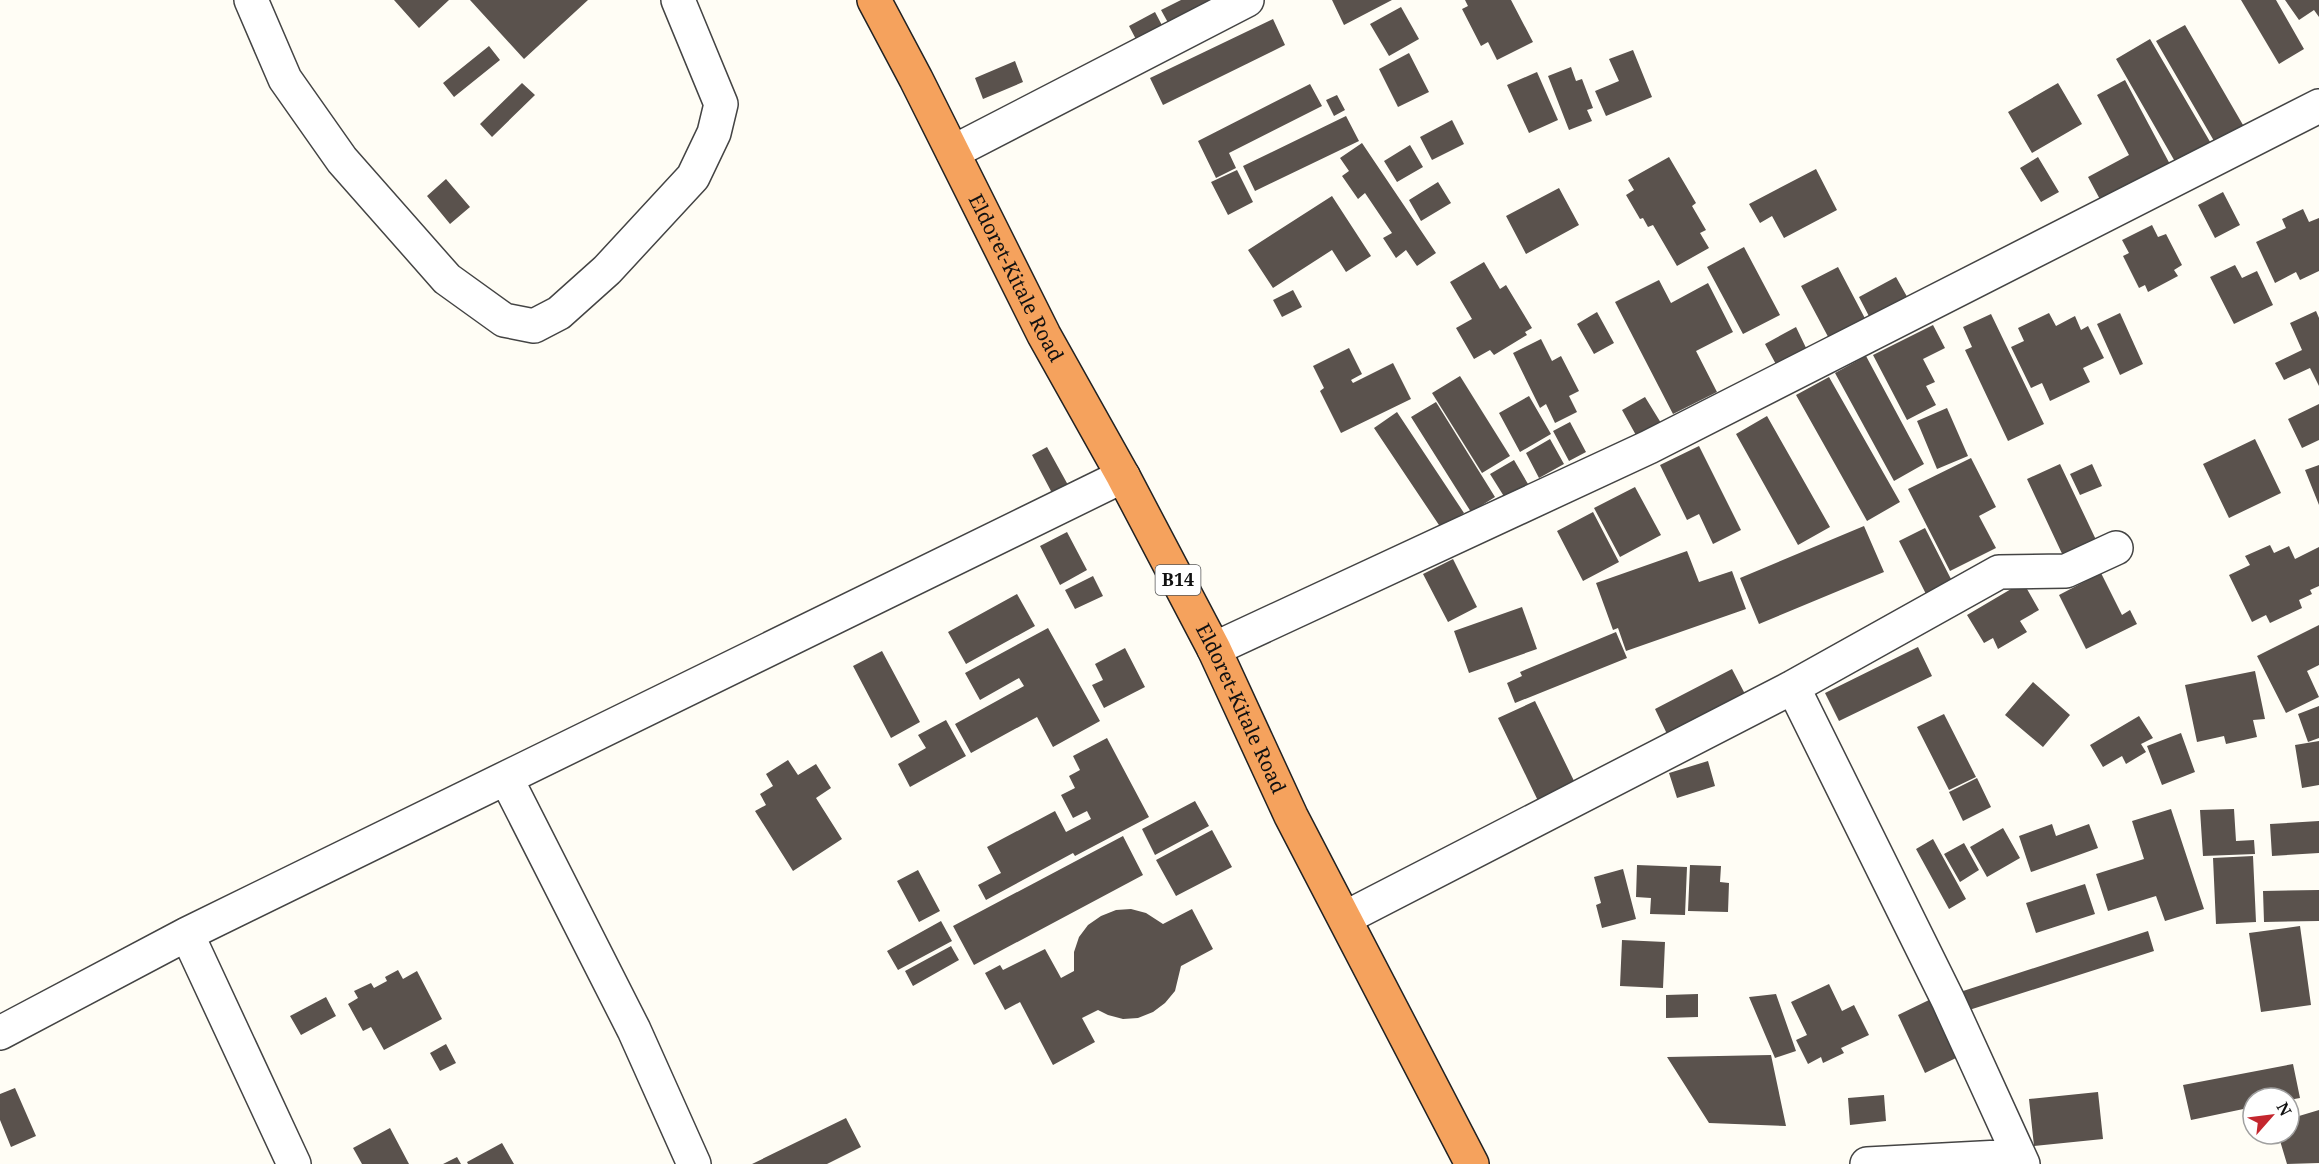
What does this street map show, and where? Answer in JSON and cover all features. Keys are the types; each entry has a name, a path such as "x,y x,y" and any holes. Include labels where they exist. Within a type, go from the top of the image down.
{"highway":[{"name":"Eldoret-Kitale Road","path":"874,0 1044,335 1124,476 1214,649 1291,816 1472,1164"}],"street":[{"path":"251,0 285,79 342,160 447,279 504,320 534,326 558,313 607,270 693,177 714,133 722,104 678,0"},
{"path":"953,152 1247,0"},
{"path":"1214,649 1649,447 2319,106"},
{"path":"0,1033 187,934 1124,476"},
{"path":"1345,918 1793,687 1999,572 2066,571 2116,548"},
{"path":"1793,687 1947,1000 2021,1160 1867,1164"},
{"path":"506,778 633,1030 694,1164"},
{"path":"187,934 294,1164"}],"building":[{"path":"394,0 449,0 419,28"},
{"path":"470,0 588,0 524,59"},
{"path":"1181,0 1223,0 1171,28 1161,10"},
{"path":"1332,0 1392,0 1344,25"},
{"path":"1465,0 1511,0 1533,42 1497,60 1488,42 1481,46 1462,9 1468,6"},
{"path":"2241,0 2276,0 2304,49 2279,64"},
{"path":"2285,0 2319,0 2319,17 2314,10 2299,20"},
{"path":"1401,7 1419,39 1389,56 1370,24"},
{"path":"1155,12 1165,31 1139,45 1129,26"},
{"path":"1273,19 1285,45 1163,105 1150,78"},
{"path":"2185,25 2250,137 2221,153 2156,41"},
{"path":"2150,39 2216,152 2181,172 2116,59"},
{"path":"489,46 500,60 454,97 443,83"},
{"path":"1633,50 1652,97 1606,116 1595,91 1619,81 1609,59"},
{"path":"1409,53 1429,92 1398,107 1379,69"},
{"path":"1015,61 1023,82 983,99 975,78"},
{"path":"1571,67 1576,81 1582,79 1593,108 1587,110 1592,121 1569,130 1548,76"},
{"path":"1537,72 1558,120 1529,133 1507,85"},
{"path":"2125,80 2172,168 2103,205 2088,177 2129,155 2097,95"},
{"path":"522,83 535,95 492,137 480,124"},
{"path":"2058,83 2082,124 2032,153 2008,112"},
{"path":"1310,84 1322,106 1229,153 1236,168 1216,178 1198,141"},
{"path":"1337,95 1345,110 1334,116 1326,100"},
{"path":"1346,116 1359,141 1255,191 1243,166"},
{"path":"1452,120 1464,144 1432,160 1420,137"},
{"path":"1362,143 1436,253 1417,266 1406,250 1396,258 1383,238 1392,233 1365,193 1358,199 1342,176 1349,171 1340,158"},
{"path":"1410,145 1423,167 1397,182 1384,161"},
{"path":"1669,157 1696,203 1692,206 1706,230 1700,233 1709,248 1677,266 1653,225 1648,227 1643,218 1640,219 1626,195 1634,190 1628,180"},
{"path":"2038,157 2059,192 2041,202 2020,168"},
{"path":"1816,169 1837,210 1784,238 1772,216 1760,223 1749,204"},
{"path":"1237,170 1253,202 1228,215 1211,182"},
{"path":"446,179 470,207 450,224 427,196"},
{"path":"1438,182 1451,203 1421,221 1409,200"},
{"path":"1559,188 1579,225 1526,254 1506,216"},
{"path":"2223,192 2240,225 2215,238 2198,205"},
{"path":"1332,196 1371,256 1346,272 1332,250 1273,288 1248,250"},
{"path":"2303,209 2309,222 2319,218 2319,271 2300,280 2296,272 2275,283 2256,242 2286,228 2282,219"},
{"path":"2152,225 2158,237 2166,234 2182,265 2174,270 2178,276 2148,292 2145,285 2139,288 2123,256 2129,253 2122,240"},
{"path":"1744,247 1780,315 1743,334 1707,267"},
{"path":"1484,262 1500,289 1506,285 1532,328 1525,332 1527,335 1494,355 1490,350 1474,359 1456,328 1472,319 1450,282"},
{"path":"2235,265 2242,278 2257,271 2273,305 2234,324 2210,277"},
{"path":"1838,267 1869,326 1833,346 1801,286"},
{"path":"1896,277 1910,302 1872,322 1859,297"},
{"path":"1659,280 1671,303 1708,283 1733,332 1696,351 1717,392 1673,414 1615,302"},
{"path":"1293,290 1302,307 1282,317 1273,300"},
{"path":"2316,311 2319,318 2319,386 2310,368 2284,380 2275,363 2302,350 2290,323"},
{"path":"1597,312 1614,343 1594,354 1577,324"},
{"path":"2049,313 2056,326 2075,316 2081,330 2088,326 2104,358 2083,368 2090,382 2050,401 2042,383 2031,388 2011,347 2024,341 2018,328"},
{"path":"2120,313 2143,364 2120,375 2097,324"},
{"path":"1991,314 2044,424 2008,441 1965,350 1972,347 1963,327"},
{"path":"1933,325 1945,348 1923,359 1935,382 1926,386 1936,405 1907,420 1873,355"},
{"path":"1796,327 1808,352 1778,368 1765,344"},
{"path":"1541,339 1552,361 1561,356 1579,391 1569,396 1577,412 1555,423 1546,404 1540,408 1513,353"},
{"path":"1349,348 1362,374 1351,380 1353,383 1393,363 1411,399 1341,433 1320,391 1324,388 1313,366"},
{"path":"1866,356 1924,464 1894,481 1835,373"},
{"path":"1460,376 1510,456 1482,473 1432,393"},
{"path":"1829,377 1900,502 1867,521 1796,395"},
{"path":"1529,396 1551,434 1520,452 1499,413"},
{"path":"1645,397 1661,423 1637,437 1622,410"},
{"path":"1436,402 1495,497 1471,512 1411,417"},
{"path":"2319,404 2319,440 2302,448 2288,419"},
{"path":"1947,408 1968,456 1937,469 1917,421"},
{"path":"1397,412 1464,513 1441,528 1374,428"},
{"path":"1767,416 1830,527 1798,545 1736,434"},
{"path":"1570,422 1586,452 1569,461 1553,431"},
{"path":"1550,439 1564,464 1539,478 1526,453"},
{"path":"2255,439 2281,493 2229,518 2203,464"},
{"path":"1699,446 1741,530 1713,544 1699,514 1687,520 1660,465"},
{"path":"1047,447 1068,485 1052,493 1032,455"},
{"path":"1971,458 1996,507 1979,516 1996,548 1950,571 1908,489"},
{"path":"1514,460 1528,484 1505,498 1490,474"},
{"path":"2060,464 2098,544 2065,560 2027,479"},
{"path":"2092,464 2102,486 2080,495 2070,474"},
{"path":"2319,465 2319,505 2305,470"},
{"path":"1635,487 1661,535 1620,557 1594,508"},
{"path":"1593,512 1619,562 1583,581 1557,531"},
{"path":"1864,526 1884,572 1759,624 1740,578"},
{"path":"1925,528 1952,581 1926,594 1899,541"},
{"path":"1067,532 1087,570 1060,585 1040,546"},
{"path":"2270,545 2274,553 2289,546 2295,559 2319,547 2319,586 2310,590 2312,594 2299,600 2302,608 2270,623 2266,615 2252,622 2229,575 2250,565 2245,556"},
{"path":"1687,551 1699,582 1732,571 1746,609 1626,651 1618,628 1613,630 1596,583"},
{"path":"1453,559 1477,607 1448,622 1423,574"},
{"path":"2101,573 2122,615 2130,610 2137,624 2086,649 2059,595"},
{"path":"1093,576 1103,596 1075,609 1065,590"},
{"path":"2023,582 2039,610 2020,621 2027,632 1998,649 1993,638 1984,643 1967,615"},
{"path":"1017,594 1035,626 966,664 948,632"},
{"path":"1522,607 1537,649 1469,673 1454,631"},
{"path":"2319,625 2319,665 2307,671 2319,697 2286,713 2257,656"},
{"path":"1048,628 1100,721 1053,747 1037,717 971,753 955,724 1024,686 1019,678 980,700 965,673"},
{"path":"1616,632 1627,658 1515,703 1507,683 1522,676 1520,672"},
{"path":"1918,647 1932,676 1839,721 1825,693"},
{"path":"1125,648 1145,687 1104,708 1092,685 1103,680 1095,664"},
{"path":"882,651 920,722 891,738 853,666"},
{"path":"1732,669 1745,694 1667,734 1655,709"},
{"path":"2255,671 2265,719 2253,720 2257,737 2226,744 2224,736 2197,742 2185,685"},
{"path":"2033,682 2070,715 2043,747 2005,715"},
{"path":"1535,701 1577,787 1540,805 1498,718"},
{"path":"2319,706 2319,738 2308,742 2298,714"},
{"path":"1944,714 1976,777 1949,790 1917,727"},
{"path":"2139,716 2153,738 2141,744 2146,752 2126,764 2122,756 2103,767 2090,745"},
{"path":"946,720 966,756 910,787 898,764 926,748 918,735"},
{"path":"2181,733 2195,772 2162,785 2147,746"},
{"path":"1107,738 1149,817 1075,856 1073,853 986,900 978,885 1001,873 987,847 1055,811 1066,832 1091,819 1087,811 1073,818 1061,795 1075,788 1069,776 1080,770 1073,756"},
{"path":"2319,741 2319,785 2302,788 2295,745"},
{"path":"788,760 798,775 816,764 831,788 816,798 842,839 793,871 755,811 766,805 760,794 773,786 766,774"},
{"path":"1708,761 1715,786 1677,798 1669,773"},
{"path":"1977,778 1991,807 1963,821 1949,792"},
{"path":"1195,801 1209,826 1155,855 1142,829"},
{"path":"2171,809 2204,909 2165,921 2156,896 2108,911 2096,874 2144,859 2132,821"},
{"path":"2234,809 2236,841 2254,840 2255,854 2203,856 2200,810"},
{"path":"2319,821 2319,853 2272,856 2270,824"},
{"path":"2052,824 2056,836 2089,824 2098,848 2031,872 2019,836"},
{"path":"2003,828 2020,858 1987,877 1970,847"},
{"path":"1212,830 1232,867 1176,896 1156,860"},
{"path":"1123,836 1143,875 974,965 953,926"},
{"path":"1933,839 1966,899 1949,909 1916,849"},
{"path":"1964,843 1979,870 1960,882 1944,854"},
{"path":"2253,856 2256,922 2216,924 2213,858"},
{"path":"1637,865 1687,867 1685,915 1650,914 1651,898 1636,897"},
{"path":"1690,865 1721,866 1720,882 1729,883 1728,912 1688,911"},
{"path":"1623,869 1636,919 1602,928 1596,905 1601,903 1594,877"},
{"path":"918,870 940,911 919,922 897,881"},
{"path":"2085,884 2095,914 2036,933 2026,903"},
{"path":"2319,890 2319,921 2264,922 2263,891"},
{"path":"1131,909 1146,913 1163,924 1192,909 1213,949 1181,966 1175,991 1153,1012 1138,1018 1123,1019 1098,1010 1082,1018 1095,1042 1053,1065 1020,1002 1005,1010 985,973 1000,965 1003,970 1045,949 1061,978 1074,971 1074,952 1079,937 1088,925 1116,910"},
{"path":"941,921 952,941 898,970 887,951"},
{"path":"2300,926 2311,1005 2261,1012 2249,933"},
{"path":"2148,931 2154,951 1966,1011 1960,992"},
{"path":"1622,940 1665,942 1663,988 1620,986"},
{"path":"951,946 959,960 913,986 905,971"},
{"path":"398,970 403,979 417,971 442,1019 384,1050 371,1027 363,1031 348,1004 358,998 354,991 371,983 374,988 387,981 385,977"},
{"path":"1829,984 1842,1011 1854,1005 1869,1035 1841,1048 1844,1053 1823,1063 1821,1057 1808,1064 1796,1040 1807,1035 1791,1002"},
{"path":"1698,994 1698,1017 1666,1018 1666,995"},
{"path":"1776,994 1796,1051 1775,1058 1749,997"},
{"path":"326,997 336,1016 301,1035 290,1016"},
{"path":"1929,1000 1956,1058 1925,1073 1898,1015"},
{"path":"446,1044 456,1063 440,1071 430,1053"},
{"path":"1771,1055 1786,1126 1709,1123 1667,1057"},
{"path":"2293,1064 2298,1086 2241,1086 2241,1110 2191,1120 2183,1085"},
{"path":"15,1088 36,1136 11,1147 0,1120 0,1094"},
{"path":"2098,1092 2103,1139 2034,1146 2029,1099"},
{"path":"1884,1095 1886,1121 1850,1125 1848,1098"},
{"path":"2319,1110 2319,1163 2287,1164 2282,1146 2301,1146 2301,1115"},
{"path":"846,1118 861,1147 827,1164 752,1164"},
{"path":"390,1128 409,1164 362,1164 353,1148"},
{"path":"502,1143 514,1164 468,1164 467,1162"},
{"path":"457,1157 461,1164 443,1164"}]}
